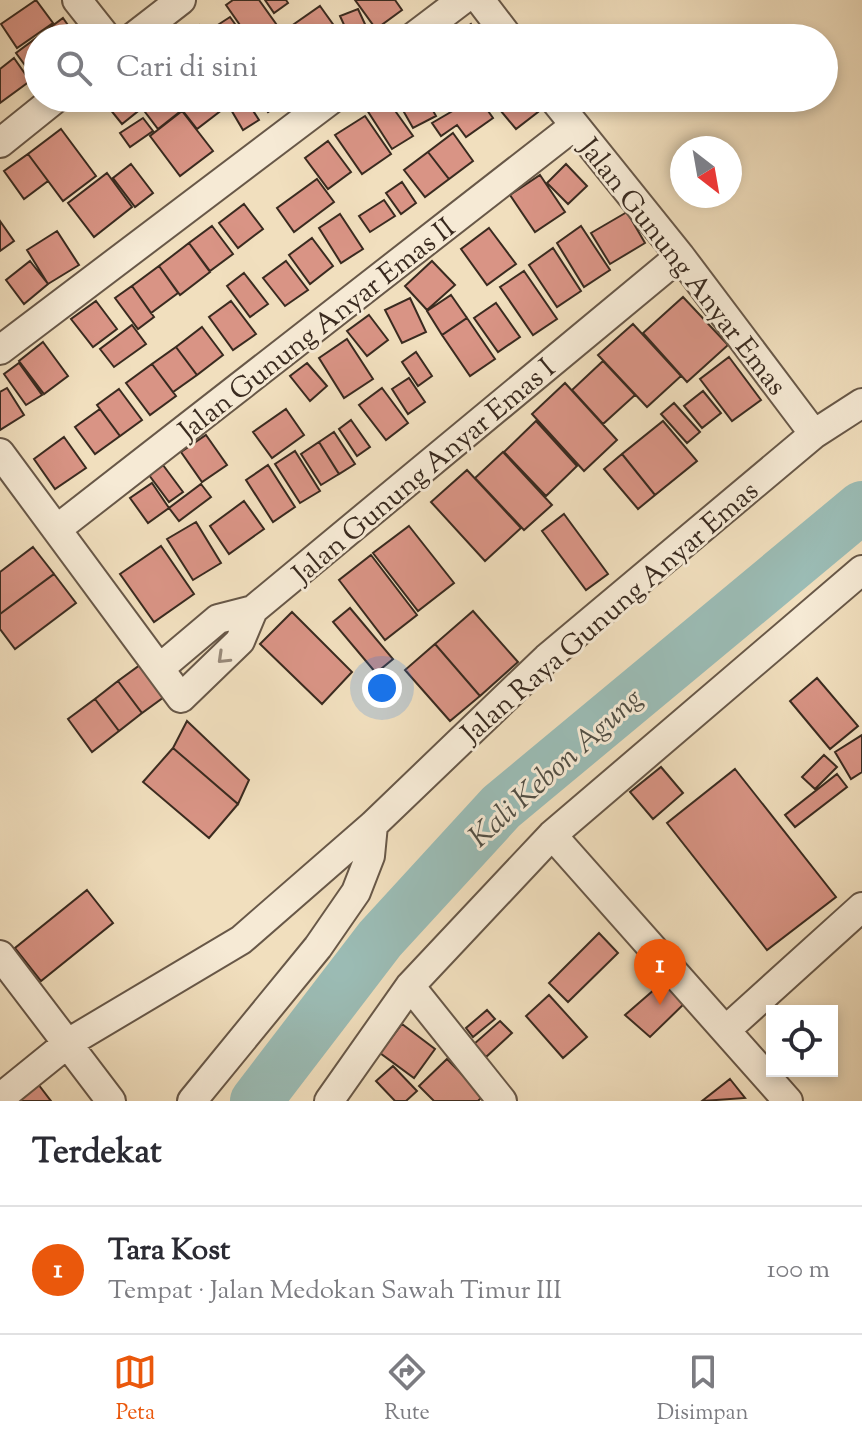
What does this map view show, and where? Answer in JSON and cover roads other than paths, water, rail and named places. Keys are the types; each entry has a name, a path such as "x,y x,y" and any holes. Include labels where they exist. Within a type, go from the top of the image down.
{"street":[{"path":"77,0 96,24"},
{"path":"150,24 181,0"},
{"path":"430,24 462,0"},
{"path":"480,0 498,24"},
{"path":"0,143 39,112"},
{"path":"0,350 314,112"},
{"name":"Jalan Gunung Anyar Emas","path":"564,112 680,256 814,434"},
{"name":"Jalan Gunung Anyar Emas II","path":"57,529 574,126"},
{"name":"Jalan Gunung Anyar Emas I","path":"160,668 181,698 240,641 253,610 680,256"},
{"name":"Jalan Raya Gunung Anyar Emas","path":"0,1098 68,1043 241,940 373,825 547,658 814,434 862,403"},
{"path":"0,453 160,668 218,619 253,610"},
{"path":"329,1101 410,986 552,835 862,570"},
{"path":"192,1101 291,982 356,892 370,856 373,825"},
{"path":"552,835 788,1101"},
{"path":"727,1029 862,907"},
{"path":"0,955 111,1101"},
{"path":"410,986 502,1101"}],"waterway":[{"name":"Kali Kebon Agung","path":"256,1101 380,939 501,807 862,507"}],"place":[{"name":"Tara Kost","path":"660,1005"}]}
